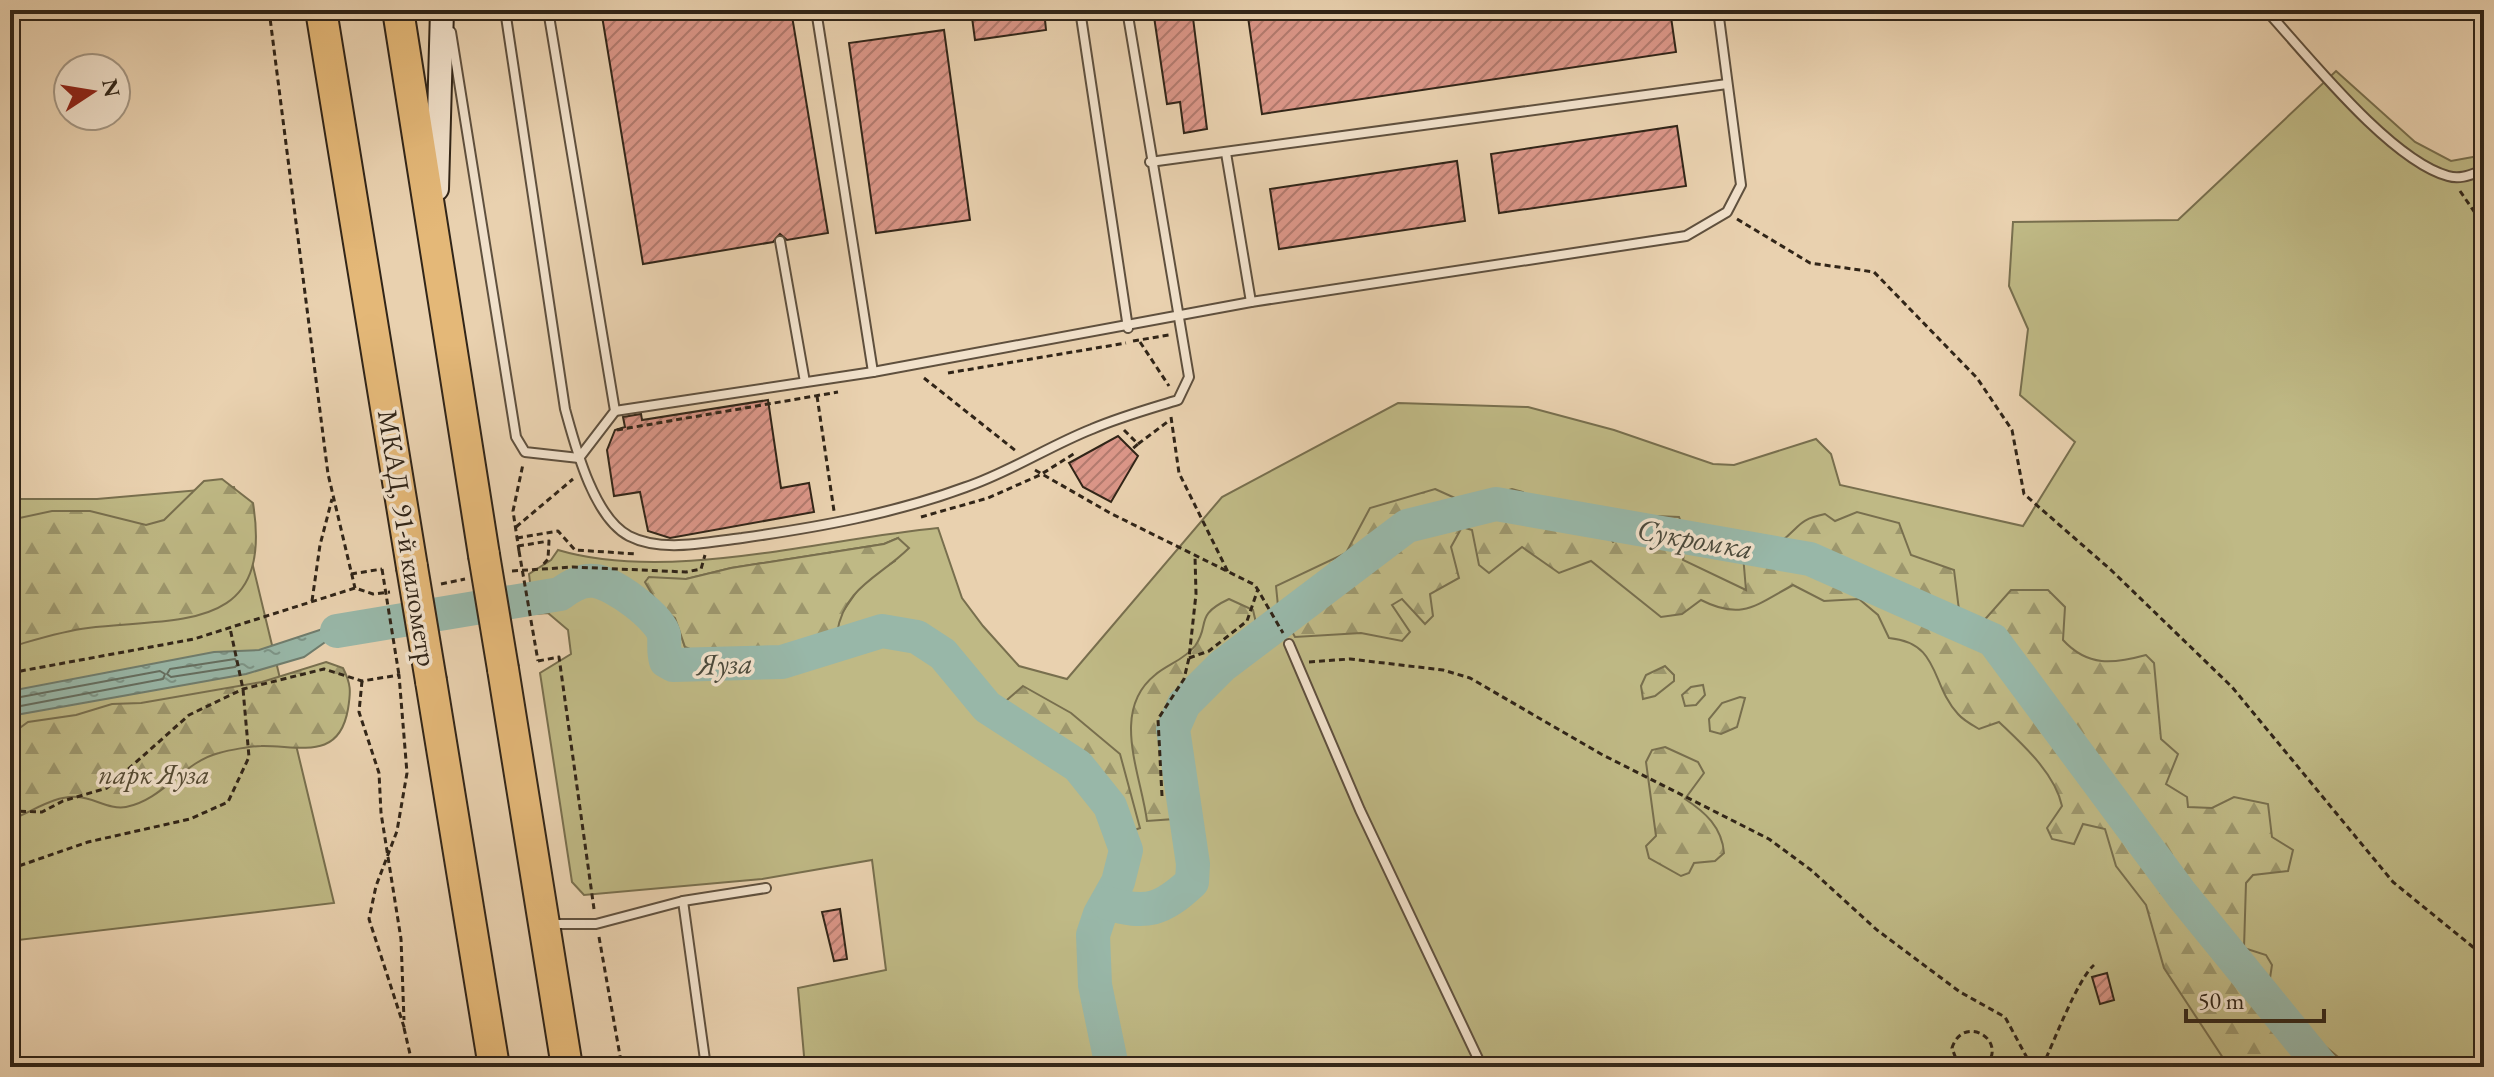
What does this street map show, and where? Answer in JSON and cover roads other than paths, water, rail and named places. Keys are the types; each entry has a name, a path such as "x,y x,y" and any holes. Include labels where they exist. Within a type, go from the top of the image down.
{"highway":[{"name":"МКАД, 91-й километр","path":"321,10 494,1067"},
{"path":"398,10 436,250 476,567 503,669 567,1067"}],"main road":[{"path":"436,250 445,10"}],"lane":[{"path":"445,10 516,437 525,452 579,458"},
{"path":"505,10 565,409 579,458 602,509 619,528 629,536 661,545 728,540 836,523 925,502 1092,429 1178,400 1189,377 1150,162 1127,10"},
{"path":"548,10 615,411"},
{"path":"816,10 873,372"},
{"path":"1080,10 1128,328"},
{"path":"579,458 615,411 873,372 1128,328 1251,302 1686,236 1727,212 1741,185 1718,10"},
{"path":"2266,10 2386,136 2426,168 2451,177 2465,177 2484,170"},
{"path":"1150,162 1727,84"},
{"path":"1226,153 1251,302"},
{"path":"780,241 805,382"},
{"path":"1289,644 1360,810 1482,1067"},
{"path":"544,924 596,924 683,901 766,888"},
{"path":"683,901 706,1067"}],"water":[{"path":"384,617 386,635 370,633 356,639 331,638 304,657 246,674 10,716 10,691 214,652 259,650 350,620"}],"waterway":[{"name":"Сукромка","path":"1107,903 1133,909 1153,908 1172,899 1192,882 1193,864 1173,729 1184,704 1222,666 1407,526 1496,504 1810,559 1993,640 2182,895 2322,1067"},
{"name":"Яуза","path":"337,631 560,594 576,584 595,581 624,594 654,619 664,635 666,661 673,665 782,662 882,631 917,637 943,654 987,707 1078,766 1110,806 1126,850 1118,882 1100,914 1093,935 1095,985 1112,1067"}],"park label":[{"name":"парк Яуза","path":"154,774"}]}
